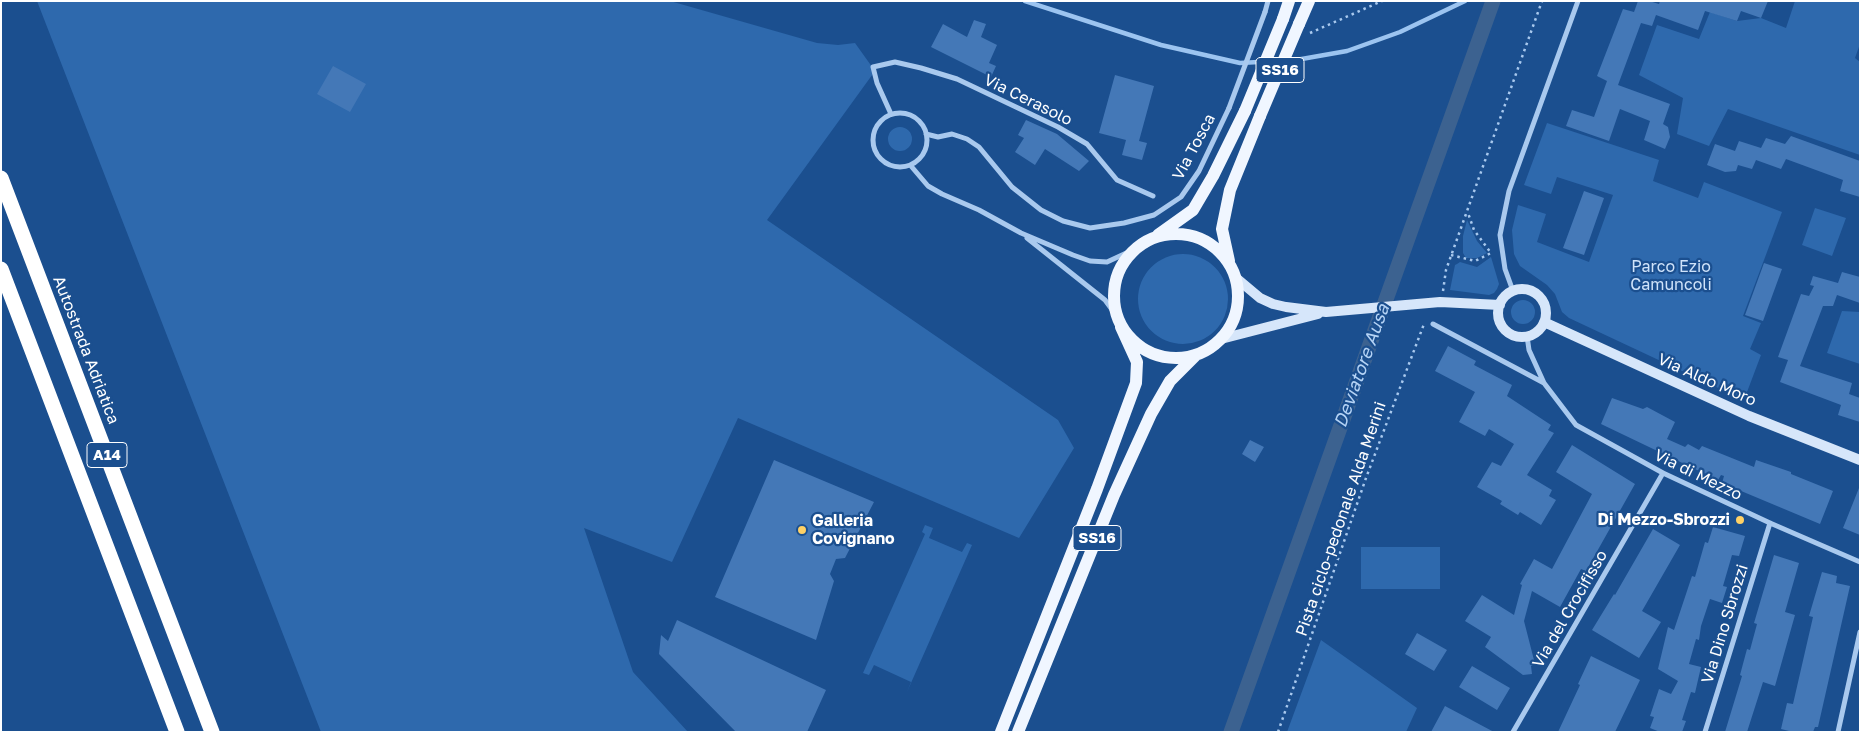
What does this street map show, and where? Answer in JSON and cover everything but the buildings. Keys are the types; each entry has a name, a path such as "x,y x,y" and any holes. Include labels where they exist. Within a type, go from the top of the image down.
{"highway":[{"name":"Autostrada Adriatica","path":"1,178 212,732"},
{"name":"A14","path":"1,269 177,732"}],"main road":[{"name":"SS16","path":"1001,732 1097,489 1136,383 1137,362 1119,321 1114,304 1116,279 1126,258 1135,249 1156,237 1194,210 1245,111 1289,1"},
{"name":"SS16","path":"1119,321 1137,345 1153,354 1171,358 1195,356 1204,352 1228,331 1236,310 1237,288 1222,229 1230,190 1308,1"},
{"name":"SS16","path":"1156,237 1180,234 1204,241 1214,247 1232,272"},
{"name":"SS16","path":"1018,732 1114,495 1151,414 1170,381 1195,356"}],"street":[{"name":"Via Tosca","path":"926,134 938,137 952,134 967,139 979,147 1012,187 1041,210 1063,221 1090,228 1124,223 1154,215 1180,197 1198,171 1229,108 1268,1"},
{"path":"1513,291 1505,269 1500,235 1510,191 1578,1"},
{"name":"Via Cerasolo","path":"891,114 877,83 873,66 895,62 921,68 957,80 1058,127 1086,144 1117,180 1153,196"},
{"path":"900,112 917,118 923,125 926,134 927,141 923,156 911,166 902,168 885,164 878,158 872,142 873,132 877,124 883,118 900,112"},
{"path":"911,166 928,186 979,210 1021,233 1090,262 1107,262 1135,249"},
{"path":"1021,233 1105,300 1119,321"},
{"path":"1232,272 1260,298 1273,304 1286,308 1326,312"},
{"path":"1529,290 1542,299 1545,306 1546,314 1540,329 1527,336 1513,334 1502,325 1498,312 1500,305 1503,299 1513,291 1529,290"},
{"path":"1221,339 1326,312 1440,302 1500,305"},
{"name":"Via Aldo Moro","path":"1544,322 1749,416 1860,460"},
{"name":"Via di Mezzo","path":"1433,324 1544,383"},
{"name":"Via di Mezzo","path":"1527,336 1529,350 1544,383 1576,425 1662,473 1860,562"},
{"name":"Via del Crocifisso","path":"1513,732 1662,473"},
{"name":"Via Dino Sbrozzi","path":"1705,732 1770,523"},
{"path":"1838,732 1860,632"}],"path":[{"path":"1313,33 1382,1"},
{"path":"1445,286 1446,270 1542,1"},
{"path":"1451,256 1475,261 1491,253 1474,230 1467,211"},
{"name":"Pista ciclo-pedonale Alda Merini","path":"1278,732 1337,558 1422,324 1433,324"}],"green space":[{"path":"37,1 670,1 817,43 838,45 855,43 875,71 767,220 1058,420 1074,448 1019,538 738,418 672,562 584,528 633,672 688,732 321,732"},
{"path":"1795,1 1860,1 1860,44 1855,58 1860,62 1860,155 1728,109 1709,146 1677,134 1683,98 1639,75 1657,25 1699,39 1710,12 1737,21 1761,18 1786,28"},
{"name":"Parco Ezio Camuncoli","path":"1547,123 1659,160 1653,181 1698,198 1704,182 1782,212 1743,316 1761,323 1750,349 1761,355 1744,400 1569,318 1562,312 1555,294 1547,285 1520,266 1514,254 1512,230 1518,205 1546,214 1537,242 1589,262 1613,195 1557,177 1551,194 1524,185"},
{"path":"900,127 909,130 912,139 909,148 900,151 891,148 888,139 891,130"},
{"path":"1815,208 1846,218 1832,256 1802,245"},
{"path":"1467,220 1477,241 1487,253 1477,258 1466,258 1463,253 1463,236"},
{"path":"1174,254 1192,254 1208,261 1221,274 1228,290 1228,308 1221,324 1208,337 1192,344 1174,344 1158,337 1145,324 1138,308 1138,290 1145,274 1158,261"},
{"path":"1491,257 1499,284 1494,293 1489,295 1450,290 1455,265 1460,262 1477,267"},
{"path":"1523,300 1528,301 1534,307 1534,317 1528,323 1523,324 1518,323 1512,317 1511,312 1512,307 1518,301"},
{"path":"1842,311 1860,312 1860,364 1827,353"},
{"path":"925,525 933,528 929,538 962,552 967,543 972,545 907,692 911,682 874,665 869,675 863,673 925,534 922,532"},
{"path":"1361,547 1440,547 1440,589 1361,589"},
{"path":"1321,640 1417,708 1406,732 1287,732"}],"waterway":[{"path":"1025,1 1161,45 1240,63 1296,60 1347,51 1400,32 1465,1"},
{"name":"Deviatore Ausa","path":"1231,732 1493,1"}],"place":[{"name":"Di Mezzo-Sbrozzi","path":"1740,520"},
{"name":"Galleria Covignano","path":"802,530"}]}
